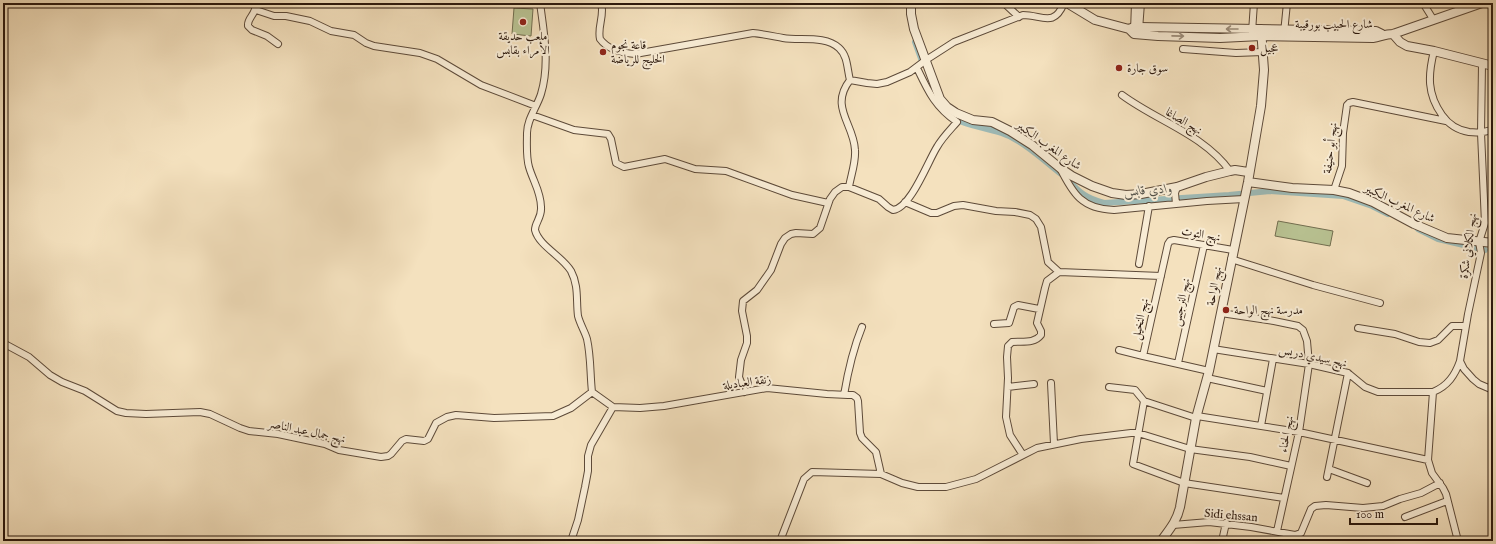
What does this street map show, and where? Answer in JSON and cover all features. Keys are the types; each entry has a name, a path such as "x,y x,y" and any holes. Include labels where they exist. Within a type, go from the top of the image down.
{"street":[{"path":"540,3 547,61 546,73 542,93 528,123 526,132 527,162 537,187 541,205 540,219 535,230 541,241 567,265 574,278 578,295 579,319 587,340 592,392 613,407 591,445 578,520 572,541"},
{"path":"602,3 603,12 599,33 600,39 611,48 623,53 635,54 752,33 766,34 783,38 811,40 833,44 840,49 846,57 850,80 846,85 842,103 842,112 855,150 849,187"},
{"name":"شارع المغرب الكبير","path":"911,3 911,14 914,29 940,99 947,107 965,117 992,122 1010,131 1032,145 1060,168 1082,181 1112,193 1126,195 1141,194 1177,187 1206,177 1235,170 1248,172"},
{"path":"1004,3 1019,17"},
{"path":"850,80 877,84 887,82 917,68 926,60 954,42 1019,17 1029,15 1050,19 1057,14 1064,3"},
{"name":"شارع الحبيب بورقيبة","path":"1067,3 1095,20 1135,30 1181,29 1251,33 1376,31 1382,34 1393,34 1482,3"},
{"path":"1135,3 1135,30"},
{"path":"1135,30 1141,3"},
{"path":"1251,33 1254,3"},
{"path":"1284,33 1287,3"},
{"path":"1424,3 1433,20"},
{"path":"278,44 268,36 252,30 248,26 248,21 256,6 274,16 286,16 310,21 331,30 354,35 366,43 374,46 420,53 437,59 481,85 536,106"},
{"name":"نهج الواحة","path":"1161,541 1173,525 1179,512 1190,449 1208,375 1248,182 1248,172 1260,106 1264,70 1261,32"},
{"path":"1393,34 1400,42 1407,46 1434,51 1493,66"},
{"path":"1183,49 1236,53 1263,52"},
{"path":"1434,51 1431,62 1429,82 1436,106 1446,121 1458,130 1481,133 1493,129"},
{"name":"نهج الكلاني شكرة","path":"1460,361 1481,253 1479,242 1485,223 1481,133 1482,64"},
{"path":"745,392 738,376 747,343 742,311 743,301 757,290 771,270 781,244 785,238 790,234 796,233 813,234 820,228 828,203 835,192 842,187 849,187 879,199 892,210 898,208 905,202 914,189 937,146 957,122 940,109 926,87 917,68"},
{"name":"نهج الصاغا","path":"1122,95 1137,106 1188,134 1221,158 1230,171"},
{"name":"نهج أبو حنيفة","path":"1334,190 1342,166 1342,137 1346,107 1349,103 1353,102 1446,121"},
{"path":"532,115 574,130 608,134 611,139 616,163 620,166 632,166 665,159 695,169 726,171 792,195 828,203"},
{"path":"1060,168 1069,187 1079,199 1086,204 1102,210 1244,199"},
{"name":"شارع المغرب الكبير","path":"1248,182 1292,188 1334,190 1349,193 1373,202 1404,219 1447,238 1493,243"},
{"path":"1176,204 1175,193 1177,187"},
{"path":"905,202 931,213 937,213 954,206 963,205 996,211 1016,212 1030,216 1036,219 1041,226 1048,262 1059,272"},
{"path":"1139,264 1149,206"},
{"name":"نهج التوت","path":"1168,244 1172,240 1233,250"},
{"name":"نهج النخيل","path":"1168,244 1143,356 1178,363 1208,375 1267,391"},
{"name":"نهج النرجس","path":"1178,363 1204,246"},
{"path":"1231,259 1313,285 1380,303"},
{"path":"1023,455 1010,434 1007,423 1006,406 1008,387 1008,346 1012,342 1029,342 1039,337 1041,331 1037,323 1039,309 1047,281 1059,272 1161,276"},
{"path":"994,324 1009,323 1014,307 1018,305 1039,309"},
{"name":"نهج الحناء","path":"1221,313 1298,326 1303,330 1307,341 1310,364 1298,432 1277,531"},
{"path":"1358,328 1395,334 1419,342 1430,343 1438,340 1452,326 1466,326"},
{"path":"844,395 854,347 862,327"},
{"name":"نهج جمال عبد الناصر","path":"3,343 29,357 50,375 71,386 85,391 117,411 146,414 200,412 210,414 250,431 278,434 325,444 339,450 381,457 391,454 402,441 406,439 420,441 428,439 436,423 447,416 494,418 553,416 571,408 592,392"},
{"path":"1120,350 1143,356"},
{"name":"نهج سيدي دريس","path":"1213,350 1310,364 1348,373 1365,388 1371,391 1433,392"},
{"path":"1261,426 1273,358"},
{"path":"1460,361 1464,369 1473,380 1493,390"},
{"path":"1458,541 1443,488 1432,473 1428,460 1433,392 1439,390 1450,381 1458,369 1460,361"},
{"path":"1327,477 1348,373"},
{"path":"1051,383 1054,444"},
{"path":"1008,387 1034,384"},
{"path":"1109,387 1135,390 1144,401 1197,416 1298,432 1334,441 1428,460"},
{"name":"زنقة العباديلة","path":"613,407 640,408 664,406 767,388 852,395 857,398 858,401 860,434 876,452 881,474"},
{"path":"1144,401 1133,462 1134,465 1184,482 1284,498"},
{"path":"780,541 804,479 812,472 881,474 902,483 918,487 946,487 976,479 1037,448 1117,433 1138,433 1190,449 1250,457 1291,466"},
{"path":"1329,469 1367,483"},
{"path":"1287,534 1295,535 1301,533 1311,509 1315,506 1326,505 1363,508 1383,506 1400,498 1421,493 1440,483"},
{"path":"1405,518 1448,502"},
{"name":"Sidi ehssan","path":"1173,525 1209,522 1226,523 1287,534"},
{"path":"1222,541 1226,523"},
{"path":"1287,534 1292,541"}],"green space":[{"name":"ملعب حديقة الأمراء بقابس","path":"514,8 533,9 531,36 512,34"},
{"path":"1278,221 1333,231 1330,246 1275,236"}],"waterway":[{"name":"وادي قابس","path":"915,42 923,64"},
{"name":"وادي قابس","path":"953,118 961,122 1003,133 1011,137 1029,148 1061,174"},
{"name":"وادي قابس","path":"1068,180 1084,194 1092,199 1104,203 1270,191 1343,196 1372,206 1388,214"},
{"name":"وادي قابس","path":"1418,229 1438,239 1485,250"}],"place":[{"name":"ملعب حديقة الأمراء بقابس","path":"523,22"},
{"name":"عجيل","path":"1252,48"},
{"name":"قاعة نجوم الخليج للرياضة","path":"603,52"},
{"name":"سوق جارة","path":"1119,68"},
{"name":"مدرسة نهج الواحة","path":"1226,310"}]}
